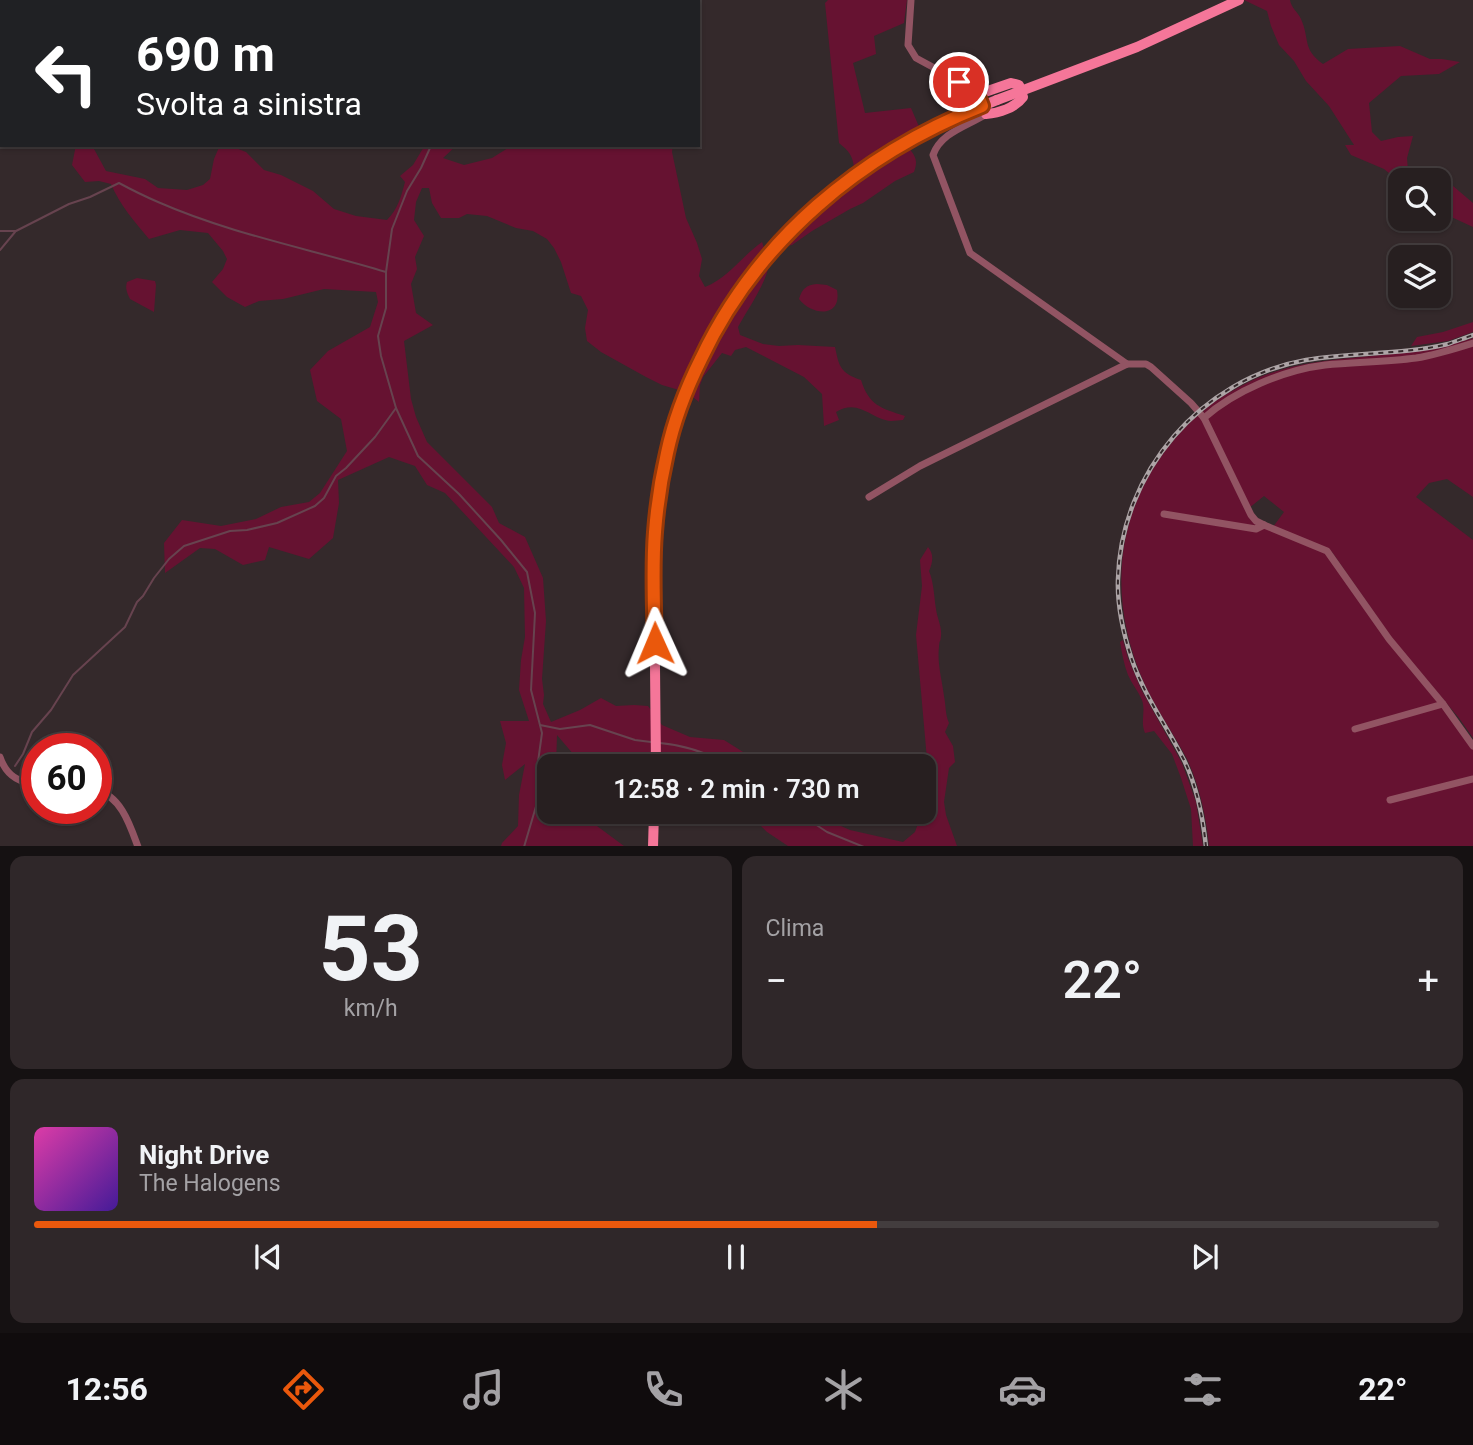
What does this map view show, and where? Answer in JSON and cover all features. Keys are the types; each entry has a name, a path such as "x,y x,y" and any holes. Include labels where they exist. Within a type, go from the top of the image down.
{"main road":[{"path":"656,754 655,533 667,452 683,396 706,347 724,315 767,254 822,200 900,145 982,106 1137,47 1239,0"},
{"path":"653,846 654,824"}],"street":[{"path":"911,0 908,45 916,58 973,89 982,106 948,134 933,155 970,253 1127,364"},
{"path":"1204,418 1220,404 1268,380 1299,370 1322,365 1415,358 1473,343"},
{"path":"869,497 920,466 1127,364 1146,364 1191,403 1204,418 1256,521 1327,551 1389,639 1443,704 1473,746"},
{"path":"1164,514 1256,529 1264,525"},
{"path":"1354,729 1443,704"},
{"path":"0,757 6,771 21,780"},
{"path":"1390,800 1473,779"},
{"path":"112,799 129,823 138,846"}],"shaded area":[{"path":"828,0 907,0 904,23 874,36 876,54 853,63 865,113 911,108 920,129 854,168 850,154 839,143 825,3"},
{"path":"1244,0 1290,0 1304,26 1309,48 1323,64 1348,49 1400,46 1430,59 1460,62 1439,74 1401,76 1369,103 1372,132 1381,141 1413,136 1407,158 1408,168 1388,168 1388,172 1351,155 1345,145 1354,145 1329,106 1279,45 1267,11"},
{"path":"76,147 94,149 106,171 145,179 158,188 187,190 203,185 210,179 219,147 233,147 246,152 264,170 281,175 313,191 334,209 356,216 387,220 402,193 405,182 400,176 413,165 424,147 455,147 443,158 464,165 492,158 510,147 673,147 686,218 702,259 699,276 705,287 721,278 762,242 765,251 679,390 646,377 587,341 585,328 588,310 581,296 571,293 561,262 547,239 533,231 516,228 487,216 467,214 459,218 441,218 432,203 429,188 422,188 416,202 414,220 424,236 415,257 417,269 411,284 416,313 433,325 404,341 411,399 427,442 492,507 499,523 525,537 543,578 546,621 543,704 551,722 601,698 616,706 648,706 662,725 690,737 724,740 746,754 573,754 557,735 556,754 537,754 537,824 594,824 624,846 501,846 518,826 519,795 525,764 505,780 502,765 506,743 500,721 529,721 519,690 525,637 524,588 514,567 445,493 427,485 415,466 389,457 338,480 339,503 333,538 309,559 269,547 265,560 243,565 215,549 200,548 165,573 164,543 182,520 221,526 256,519 281,507 309,502 320,493 347,451 341,419 317,401 310,370 328,351 370,327 378,302 376,292 324,289 283,299 259,301 245,307 227,297 212,282 223,269 227,259 208,233 180,230 149,239 123,206 111,184 85,182 72,165"},
{"path":"909,148 916,159 914,172 792,245 784,247 800,228 861,176 886,164"},
{"path":"1451,186 1473,203 1473,227 1451,217"},
{"path":"769,259 762,284 738,327 740,335 763,344 835,347 839,364 849,375 861,380 872,400 889,411 905,416 903,420 891,421 851,407 836,412 839,420 824,426 822,394 804,377 746,347 735,350 731,356 722,353 703,377 699,402 694,398 690,391 709,349 727,317"},
{"path":"137,278 155,281 154,312 130,299 127,282"},
{"path":"817,284 837,290 835,306 831,310 811,309 799,299 805,288"},
{"path":"1473,322 1473,332 1448,341 1411,346 1417,337"},
{"path":"1473,338 1473,497 1447,479 1429,483 1416,497 1473,540 1473,738 1392,638 1332,552 1273,527 1284,512 1264,496 1249,508 1203,411 1239,387 1279,370 1320,362 1431,349"},
{"path":"1199,414 1251,518 1326,553 1473,748 1473,846 1209,846 1196,780 1145,685 1131,648 1123,612 1121,575 1125,540 1135,506 1150,473 1172,443"},
{"path":"928,547 932,555 929,571 941,632 939,665 949,723 945,732 953,746 955,762 949,768 944,802 957,846 788,846 759,824 836,824 850,830 903,842 915,832 918,824 936,824 936,754 927,754 916,635 922,586 920,560"},
{"path":"1123,640 1141,689 1182,763 1196,802 1203,846 1193,846 1191,809 1172,754 1154,731 1145,733 1143,704 1125,667 1120,642"}],"waterway":[{"path":"431,147 407,191 392,229 386,272 386,308 378,336 396,408 418,456 459,494 527,572 535,613 531,690 542,733 537,769 537,803 524,846"},
{"path":"0,231 16,231 119,183 158,202 214,223 386,272"},
{"path":"0,250 15,232"},
{"path":"15,766 32,732 51,710 73,675 125,627 137,602 169,559 184,546 230,531 277,523 315,506 324,498 336,476 375,437 396,408"},
{"path":"540,725 560,729 590,725 635,740 651,742"},
{"path":"660,743 704,754"},
{"path":"815,824 827,832 862,846"}],"railway":[{"path":"1206,846 1196,791 1184,760 1136,671 1125,638 1120,608 1118,579 1123,540 1134,502 1151,468 1174,436 1201,409 1233,387 1268,370 1324,357 1431,348 1473,335"}],"route":[{"path":"655,643 655,533 667,452 683,396 706,347 724,315 767,254 822,200 900,145 982,106 973,89 959,82"}]}
